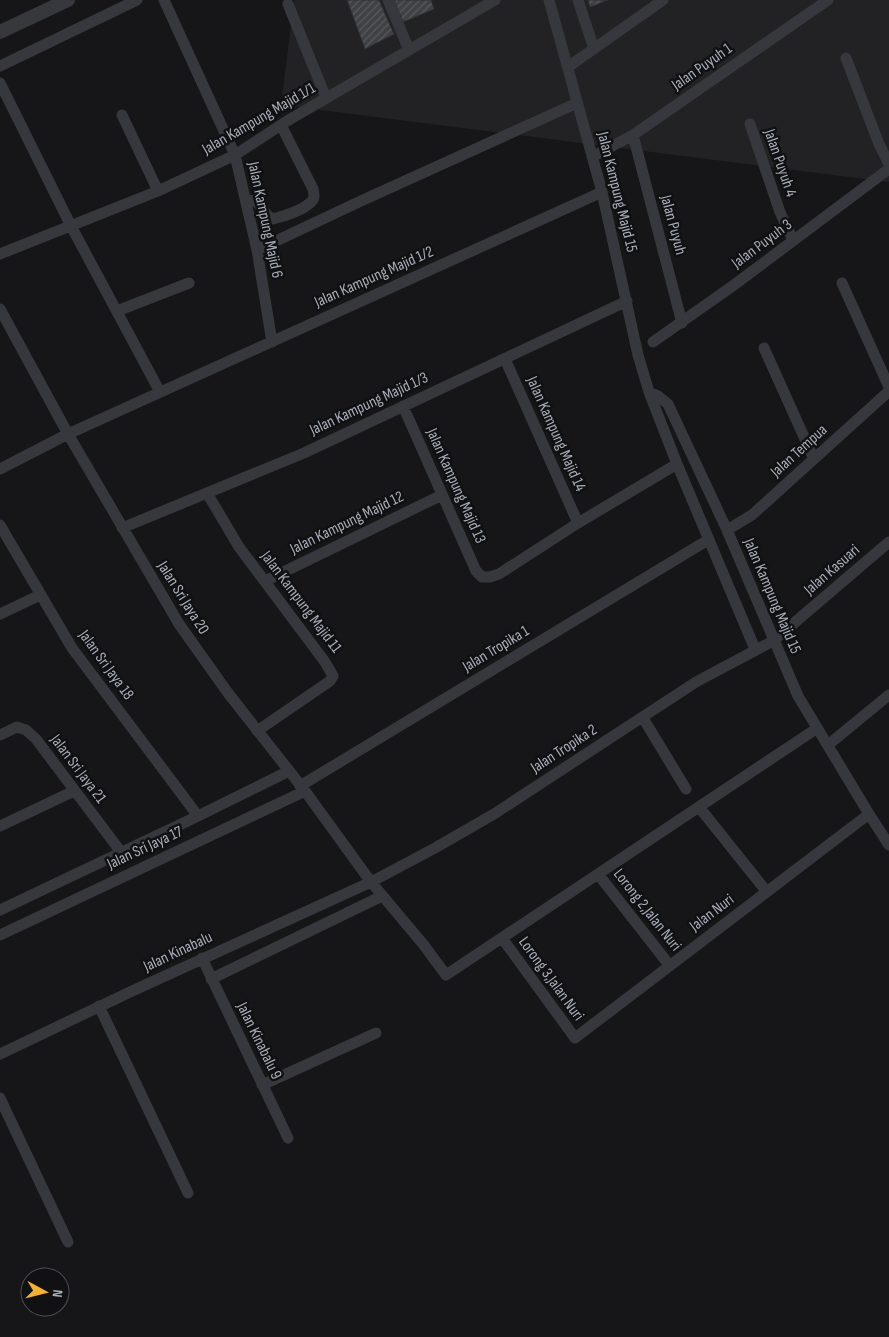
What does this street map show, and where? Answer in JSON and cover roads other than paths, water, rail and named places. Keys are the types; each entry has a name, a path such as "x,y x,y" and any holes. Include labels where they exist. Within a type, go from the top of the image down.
{"street":[{"path":"0,32 68,0"},
{"path":"0,66 137,0"},
{"name":"Jalan Kampung Majid 6","path":"164,0 234,155 257,250 272,342"},
{"path":"388,0 409,50"},
{"name":"Jalan Kampung Majid 15","path":"549,0 602,192 638,355 649,392 708,540 755,649"},
{"path":"578,0 594,49"},
{"path":"568,67 663,0"},
{"name":"Jalan Puyuh 1","path":"592,157 633,135 828,0"},
{"name":"Jalan Kampung Majid 1/1","path":"0,254 158,191 234,155 280,125 409,50 488,1"},
{"path":"288,4 326,98"},
{"path":"846,58 879,144 889,164"},
{"path":"0,83 71,226 160,392"},
{"path":"257,250 577,104"},
{"path":"122,115 158,191"},
{"name":"Jalan Puyuh 4","path":"750,124 780,212 793,240"},
{"path":"246,200 256,201 268,216 273,219 299,209 311,202 314,196 314,189 280,125"},
{"name":"Jalan Puyuh","path":"633,135 682,322"},
{"name":"Jalan Puyuh 3","path":"653,342 734,285 889,169"},
{"name":"Jalan Kampung Majid 1/2","path":"0,469 68,434 602,192"},
{"path":"117,312 189,283"},
{"path":"842,283 889,389"},
{"name":"Jalan Kampung Majid 1/3","path":"122,528 304,453 627,301"},
{"name":"Jalan Sri Jaya 20","path":"0,309 68,434 179,624 228,694 303,788 382,896 423,944 446,975 502,938"},
{"path":"764,348 814,459"},
{"name":"Jalan Kampung Majid 14","path":"505,359 578,523"},
{"name":"Jalan Tempua","path":"727,530 752,515 889,389"},
{"name":"Jalan Kampung Majid 15","path":"649,392 668,404 727,530 798,696 816,729 828,745 889,845"},
{"name":"Jalan Kampung Majid 13","path":"403,406 476,571 482,577 490,578 499,574 578,523"},
{"path":"578,523 677,464"},
{"name":"Jalan Kampung Majid 11","path":"207,493 239,547 334,676 330,681 257,731"},
{"name":"Jalan Kampung Majid 12","path":"265,581 442,495"},
{"name":"Jalan Sri Jaya 18","path":"0,525 72,648 198,816"},
{"name":"Jalan Tropika 1","path":"303,788 708,540"},
{"name":"Jalan Kasuari","path":"773,641 889,542"},
{"path":"0,614 40,595"},
{"name":"Jalan Tropika 2","path":"371,882 494,814 696,682 773,641"},
{"path":"828,745 889,694"},
{"path":"643,718 686,789"},
{"name":"Jalan Sri Jaya 21","path":"0,735 17,727 26,730 36,739 121,852"},
{"path":"502,938 816,729"},
{"name":"Jalan Sri Jaya 17","path":"0,910 289,771"},
{"name":"Jalan Sri Jaya 17","path":"0,935 303,788"},
{"path":"0,826 74,791"},
{"path":"699,807 767,892"},
{"name":"Jalan Nuri","path":"575,1038 869,814"},
{"name":"Lorong 2,Jalan Nuri","path":"598,874 670,966"},
{"name":"Jalan Kinabalu","path":"0,1054 202,958 371,882"},
{"path":"211,979 382,896"},
{"name":"Lorong 3,Jalan Nuri","path":"502,938 575,1038"},
{"name":"Jalan Kinabalu 9","path":"202,958 288,1138"},
{"path":"99,1006 188,1193"},
{"path":"262,1085 376,1034"},
{"path":"0,1098 68,1242"}]}
